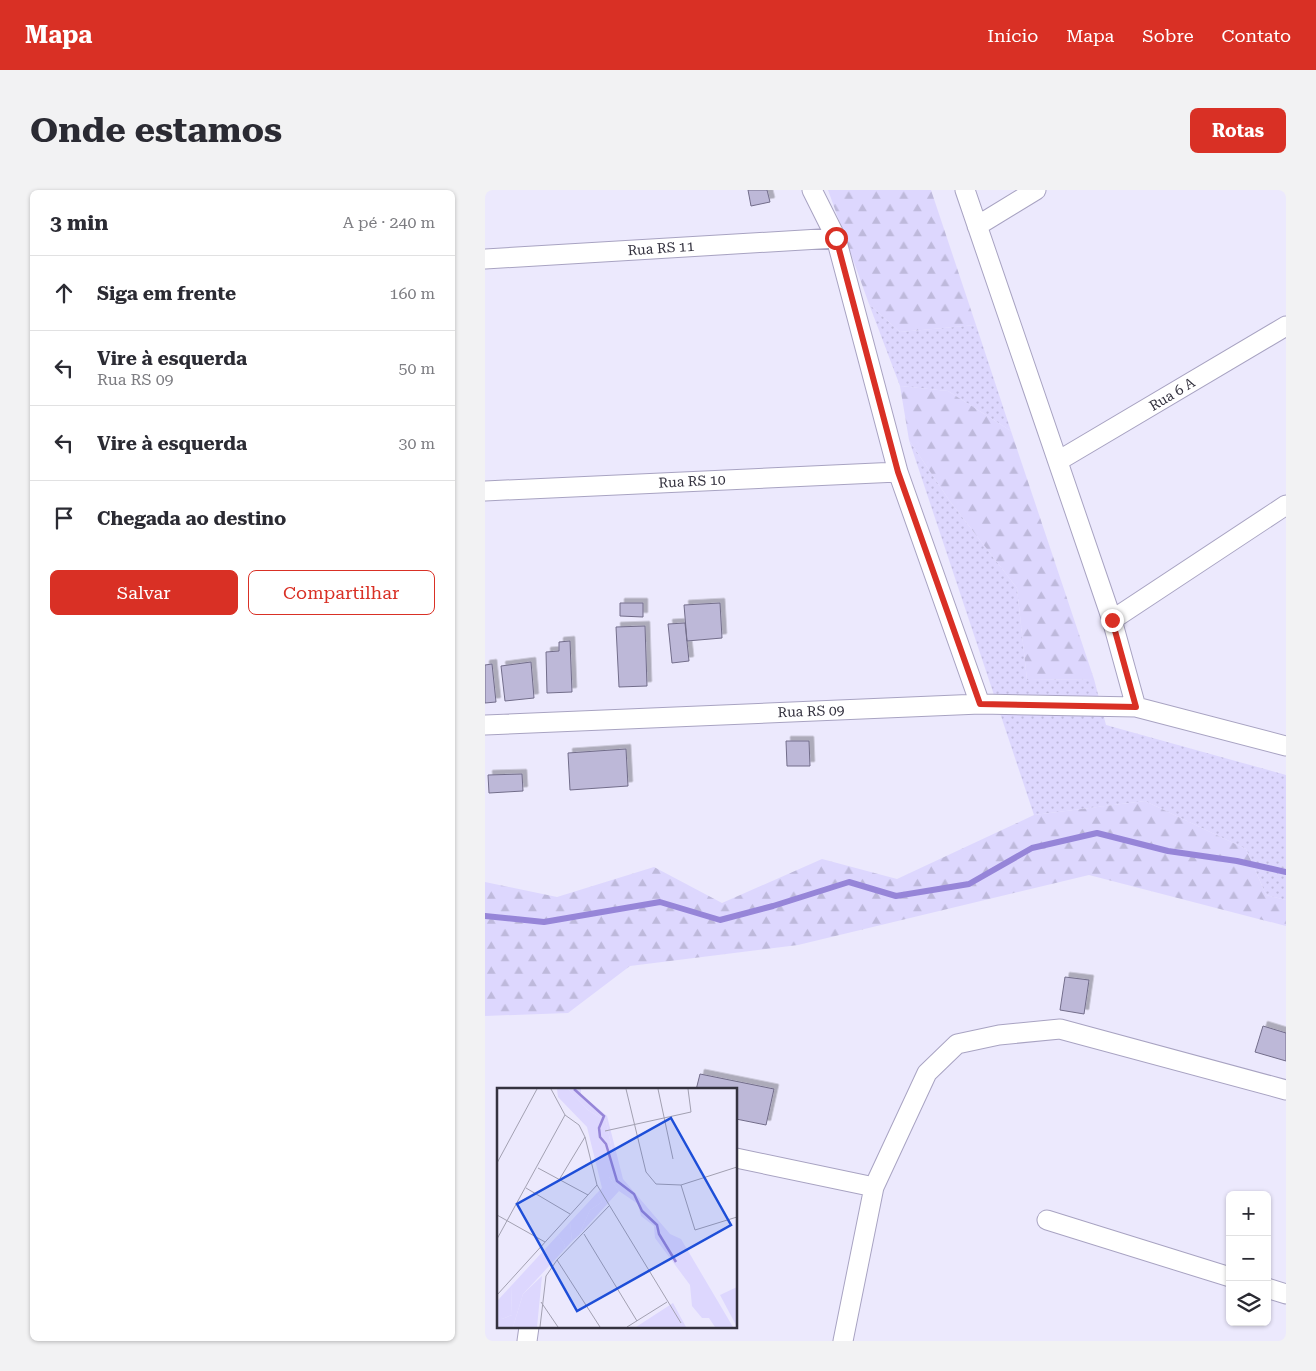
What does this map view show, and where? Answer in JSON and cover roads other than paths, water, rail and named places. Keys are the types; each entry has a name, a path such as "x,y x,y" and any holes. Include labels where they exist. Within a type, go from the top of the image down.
{"street":[{"path":"812,190 836,238 898,472 980,704"},
{"path":"965,190 1112,620 1136,707"},
{"path":"977,226 1036,190"},
{"name":"Rua RS 11","path":"485,259 836,238"},
{"name":"Rua 6 A","path":"1058,461 1286,326"},
{"name":"Rua RS 10","path":"485,490 898,472"},
{"path":"1112,620 1286,505"},
{"name":"Rua RS 09","path":"485,725 980,704 1136,707 1286,746"},
{"path":"843,1341 874,1187 927,1073 957,1044 999,1035 1060,1029 1286,1090"},
{"path":"737,1158 874,1187"},
{"path":"1047,1220 1226,1276"},
{"path":"1271,1289 1286,1294"},
{"path":"527,1341 529,1328"}],"waterway":[{"path":"485,916 544,922 660,902 720,920 773,906 849,882 896,896 969,884 1032,848 1097,833 1168,851 1237,861 1286,872"}]}
